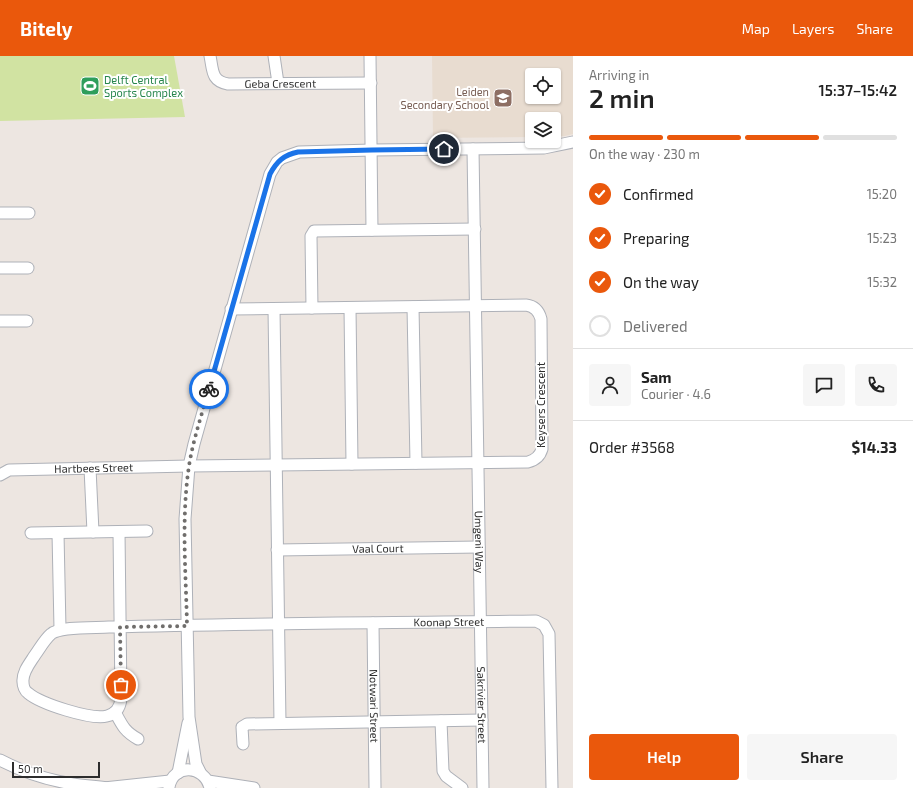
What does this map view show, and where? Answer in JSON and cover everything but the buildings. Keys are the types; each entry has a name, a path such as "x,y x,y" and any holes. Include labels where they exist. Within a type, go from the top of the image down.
{"street":[{"name":"Geba Crescent","path":"210,56 214,76 222,83 370,83"},
{"path":"274,56 278,83"},
{"path":"370,56 372,230"},
{"path":"254,788 209,785 196,764 189,717 184,518 189,466 194,444 270,174 277,162 298,152 544,148 573,142"},
{"name":"Umgeni Way","path":"473,149 480,622"},
{"path":"0,213 29,213"},
{"path":"312,308 311,236 312,232 316,230 475,229"},
{"path":"0,268 28,268"},
{"name":"Keysers Crescent","path":"189,466 528,462 536,459 541,453 541,319 535,309 529,305 231,309"},
{"path":"413,307 416,463"},
{"path":"350,308 352,464"},
{"path":"274,309 280,723"},
{"path":"0,321 27,321"},
{"name":"Hartbees Street","path":"0,475 9,470 189,466"},
{"path":"90,468 93,532"},
{"path":"32,533 147,531"},
{"path":"119,532 121,699 118,708 115,712 107,716 88,716 46,703 28,693 25,689 22,680 25,671 50,634 60,629 120,627"},
{"path":"58,533 60,629"},
{"name":"Vaal Court","path":"277,550 479,547"},
{"name":"Koonap Street","path":"120,627 536,620 547,629 549,634 552,788"},
{"name":"Sakrivier Street","path":"480,622 482,788"},
{"name":"Notwari Street","path":"373,623 375,788"},
{"path":"115,712 122,727 129,734 138,738"},
{"path":"173,780 181,765 183,743 189,717"},
{"path":"243,744 242,727 247,724 482,720"},
{"path":"441,721 443,770 446,776 462,788"},
{"path":"0,760 42,778 106,788 173,780 185,770 200,772"}],"shaded area":[{"name":"Leiden Secondary School","path":"432,56 573,56 573,134 561,136 561,112 525,112 525,137 433,138"}],"green space":[{"name":"Delft Central Sports Complex","path":"0,56 174,56 185,117 0,121"}],"way so far":[{"path":"121,685 120,627 187,626 184,518 187,484 194,444 209,389"}],"place":[{"name":"Delft Central Sports Complex","path":"90,86"},
{"name":"Leiden Secondary School","path":"503,98"}],"route":[{"path":"209,389 270,174 277,162 282,158 298,152 444,149"}]}
